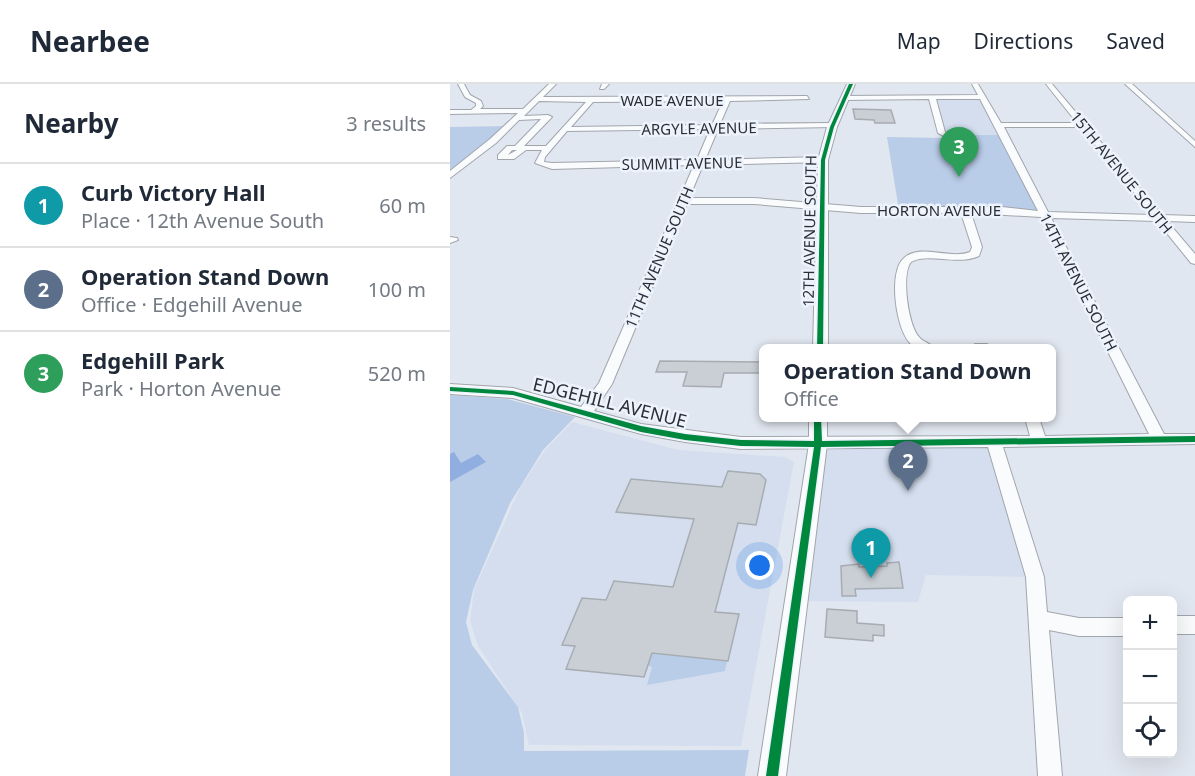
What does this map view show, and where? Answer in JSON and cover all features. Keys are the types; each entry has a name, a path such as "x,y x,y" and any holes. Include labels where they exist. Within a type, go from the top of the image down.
{"main road":[{"name":"12TH AVENUE SOUTH","path":"820,344 823,160 832,125 851,84"},
{"path":"772,776 818,444 819,422"}],"street":[{"path":"460,84 467,96 479,102 479,106 473,112"},
{"path":"450,175 493,141 553,84"},
{"name":"14TH AVENUE SOUTH","path":"975,84 999,125 1159,439"},
{"name":"15TH AVENUE SOUTH","path":"1050,84 1195,261"},
{"path":"1128,84 1195,145"},
{"path":"844,98 984,97"},
{"name":"WADE AVENUE","path":"537,99 807,98"},
{"path":"932,98 942,133 952,139"},
{"name":"11TH AVENUE SOUTH","path":"585,412 605,384 727,99"},
{"path":"518,118 548,117 520,148 548,148 591,100"},
{"path":"450,112 525,111"},
{"name":"ARGYLE AVENUE","path":"565,129 832,125"},
{"path":"999,125 1083,125"},
{"name":"SUMMIT AVENUE","path":"548,148 538,160 542,165 823,160"},
{"name":"HORTON AVENUE","path":"683,201 754,201 861,210 1002,210 1044,214 1195,219"},
{"path":"920,344 911,336 900,291 902,266 906,260 915,256 961,259 975,254 977,247 965,210"},
{"name":"EDGEHILL AVENUE","path":"450,389 513,393 641,429 685,437 741,443 1195,439"},
{"path":"1033,422 1039,441"},
{"path":"994,442 1035,577 1050,776"},
{"path":"1039,619 1079,627 1123,627"},
{"path":"1177,625 1195,625"}],"shaded area":[{"path":"984,97 1004,135 943,135 932,98"},
{"path":"510,126 455,171 450,171 450,127"},
{"path":"943,135 1004,135 1044,214 899,210 887,137 943,138"},
{"path":"450,395 507,399 575,417 543,450 510,503 473,590 466,622 472,645 518,707 524,733 524,751 749,750 745,776 450,776"},
{"path":"572,422 678,450 785,457 794,462 741,746 529,745 522,713 478,646 470,621 474,590 520,488 545,450"},
{"path":"994,442 1035,577 926,575 918,602 796,601 818,444"},
{"path":"652,653 727,661 725,671 647,685 652,667 648,666"}],"water":[{"path":"454,452 461,463 478,454 486,462 450,482 450,454"}],"building":[{"path":"853,109 891,110 895,123 875,123 874,120 855,119"},
{"path":"660,361 759,362 759,373 724,373 721,387 683,386 687,372 656,372"},
{"path":"728,471 760,474 766,480 756,525 738,523 715,612 739,614 728,661 652,653 644,677 566,669 575,646 562,645 582,598 606,600 614,581 673,587 694,519 616,512 631,479 722,487"},
{"path":"899,562 903,588 855,589 856,596 842,596 841,566 859,564 859,567 887,566 887,563"},
{"path":"827,609 857,611 857,623 884,625 884,636 873,635 873,641 825,637"}],"cycle path":[{"path":"820,344 823,160 832,127 851,84"},
{"path":"450,389 513,393 641,429 685,437 741,443 839,444 1195,439"},
{"path":"772,776 818,444 818,422"}],"place":[{"name":"Edgehill Park","path":"959,177"},
{"name":"Operation Stand Down","path":"908,491"},
{"name":"Curb Victory Hall","path":"871,578"}]}
